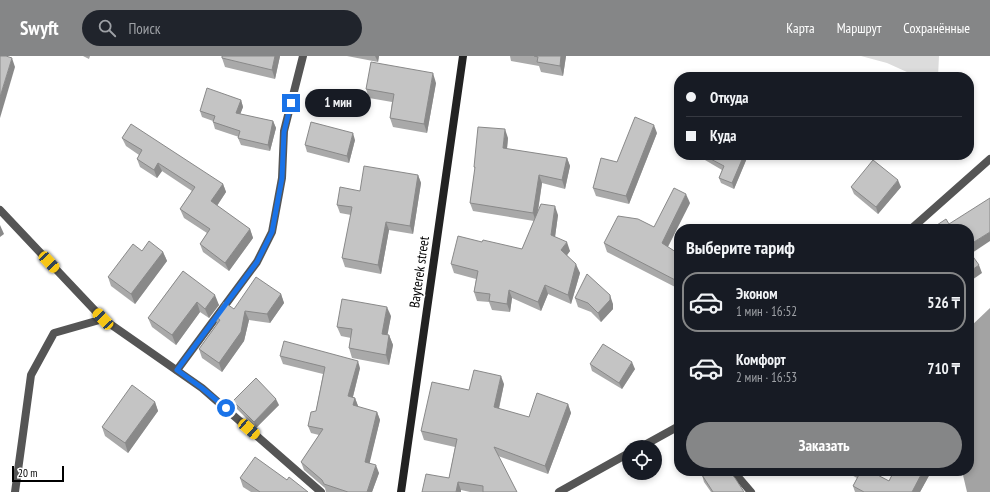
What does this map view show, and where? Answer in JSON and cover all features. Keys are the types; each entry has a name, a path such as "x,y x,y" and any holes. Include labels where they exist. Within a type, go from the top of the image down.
{"street":[{"path":"177,370 257,262 272,232 282,178 284,132 303,56"},
{"name":"Bayterek street","path":"401,492 463,56"},
{"path":"917,224 990,159"},
{"path":"0,210 103,319 202,388 321,492"},
{"path":"15,492 31,375 54,333 103,319"},
{"path":"654,440 674,429"},
{"path":"559,492 622,458"},
{"path":"737,476 751,492"}],"shaded area":[{"path":"861,56 939,56 938,72 907,72 887,63"},
{"path":"990,308 990,492 967,492 963,476 974,476 974,323"}],"building":[{"path":"0,56 12,58 0,97"},
{"path":"222,56 275,56 272,70 222,58"},
{"path":"534,56 561,56 560,66 537,62 538,57"},
{"path":"371,62 433,73 424,124 390,118 394,94 366,89"},
{"path":"207,88 241,100 236,113 273,121 268,145 238,138 240,131 213,122 215,116 200,111"},
{"path":"635,117 654,125 626,196 593,188 601,158 617,162"},
{"path":"311,122 353,133 347,156 305,145"},
{"path":"131,124 223,184 211,201 250,229 225,263 200,244 210,229 180,209 195,187 158,163 154,170 137,159 142,150 122,138"},
{"path":"478,127 505,129 503,148 567,158 562,180 539,175 533,213 470,203 475,167"},
{"path":"713,160 742,160 732,183 719,178 724,166"},
{"path":"873,160 898,180 876,207 851,187"},
{"path":"364,166 418,175 410,226 386,222 378,265 342,258 352,207 337,205 340,187 360,191"},
{"path":"674,188 686,194 662,243 674,251 674,279 604,243 618,216 638,219 654,227"},
{"path":"990,198 990,232 974,242 974,224 949,224"},
{"path":"541,204 555,206 551,235 567,242 561,250 576,264 568,295 545,285 538,302 509,290 507,304 489,301 490,294 474,292 478,271 451,264 458,236 522,249"},
{"path":"946,219 949,224 938,224"},
{"path":"149,241 163,252 131,294 108,277 133,244 142,251"},
{"path":"974,258 979,265 974,268"},
{"path":"183,271 215,295 205,309 197,302 172,335 148,318"},
{"path":"587,274 610,295 610,300 598,313 588,303 575,298"},
{"path":"256,277 281,294 267,314 245,311 241,332 219,363 199,349 220,320 215,316 224,302 234,309"},
{"path":"342,299 387,307 382,334 389,335 386,355 349,348 352,329 337,327"},
{"path":"284,341 358,361 348,396 355,398 353,405 377,412 365,462 376,465 367,492 348,492 324,484 322,480 301,462 323,429 308,426 311,412 316,411 325,367 280,356"},
{"path":"603,344 632,362 619,383 590,364"},
{"path":"474,370 501,376 494,407 529,417 537,393 568,404 545,466 494,447 517,492 483,492 483,486 458,482 456,492 422,492 426,474 449,478 457,439 421,431 432,382 469,390"},
{"path":"256,378 276,399 254,422 233,401"},
{"path":"132,385 155,402 125,443 102,427"},
{"path":"255,457 287,480 289,477 308,492 260,492 240,478"},
{"path":"703,476 733,476 744,492 713,492"},
{"path":"858,476 880,476 889,481 892,476 920,476 912,492 864,492 853,486"}],"route":[{"path":"226,408 177,370 257,262 272,232 282,178 284,132 291,103"}]}
